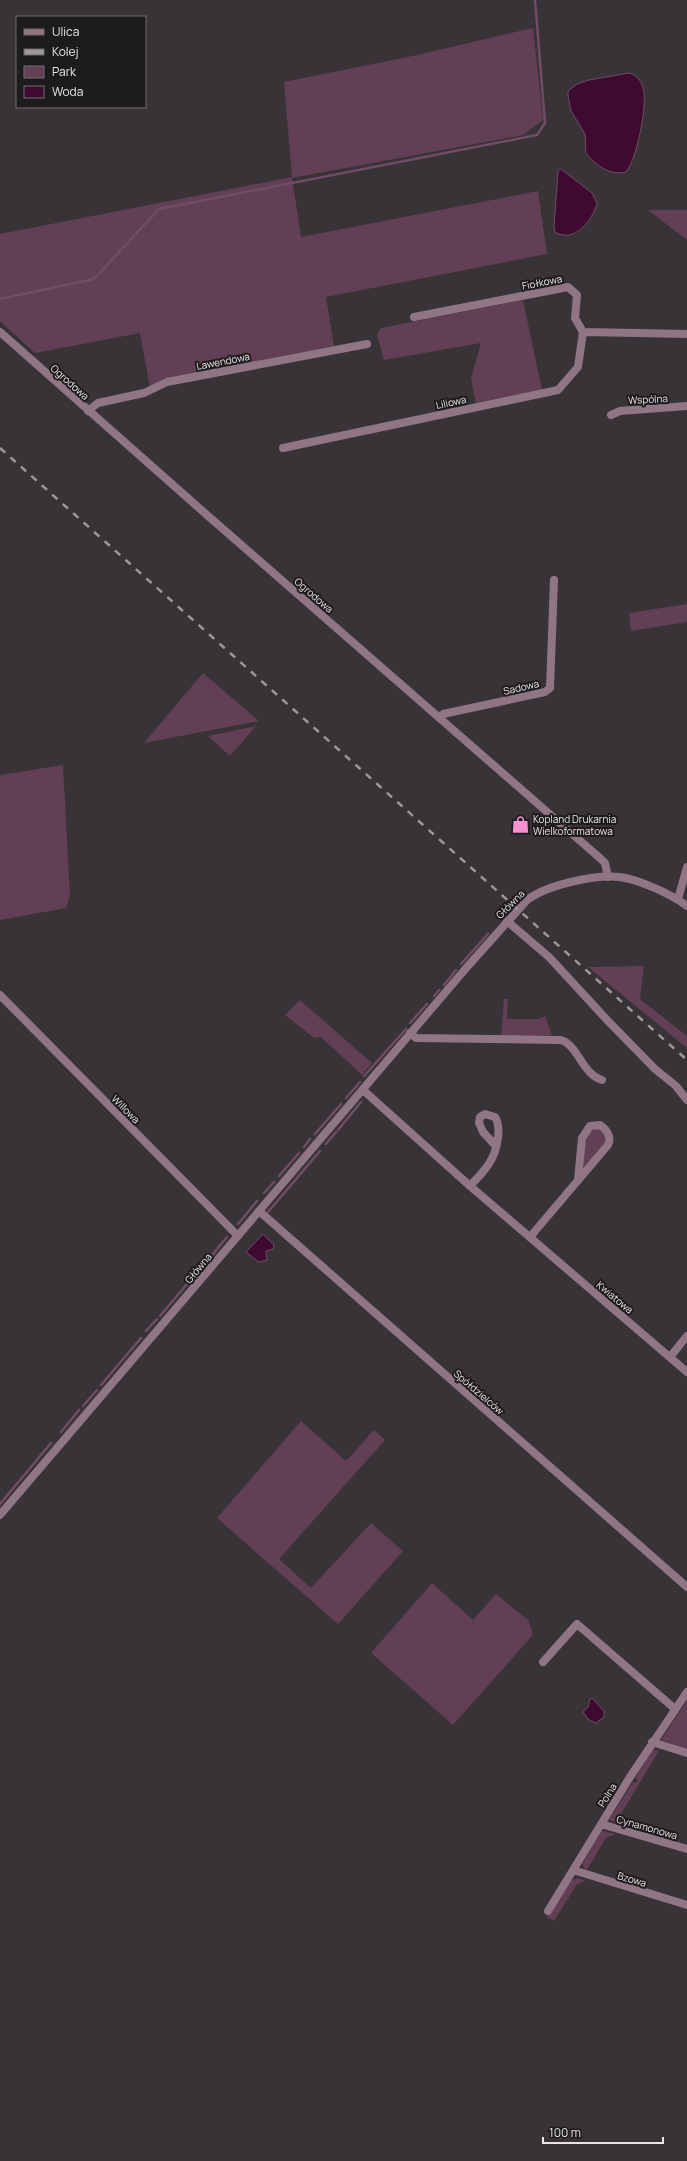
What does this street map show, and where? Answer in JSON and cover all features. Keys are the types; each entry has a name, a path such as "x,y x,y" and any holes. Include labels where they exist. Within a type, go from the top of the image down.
{"street":[{"name":"Fiołkowa","path":"414,317 568,287 577,295 576,318 583,332"},
{"name":"Ogrodowa","path":"0,332 88,411 601,859 605,863 608,876"},
{"path":"583,332 687,334"},
{"name":"Liliowa","path":"283,448 558,390 578,367 583,332"},
{"name":"Lawendowa","path":"88,411 98,403 144,393 167,382 367,344"},
{"name":"Wspólna","path":"611,415 620,410 687,406"},
{"name":"Sadowa","path":"440,718 443,714 545,692 550,688 554,580"},
{"path":"678,899 687,867"},
{"name":"Główna","path":"0,1515 410,1033 527,900 547,888 608,876 624,878 678,899 687,906"},
{"path":"507,921 549,957 609,1022 655,1069 676,1086 687,1100"},
{"name":"Willowa","path":"0,995 238,1236"},
{"path":"410,1033 416,1038 561,1040 569,1044 590,1074 602,1080"},
{"name":"Kwiatowa","path":"363,1090 470,1186 687,1372"},
{"path":"530,1237 578,1180 610,1142 608,1131 600,1125 590,1126 584,1133 578,1180"},
{"path":"470,1186 490,1163 496,1145"},
{"name":"Spółdzielców","path":"259,1211 687,1587"},
{"path":"670,1357 687,1336"},
{"path":"543,1662 577,1624 675,1709"},
{"name":"Polna","path":"548,1911 652,1742 687,1692"},
{"path":"652,1742 687,1753"},
{"name":"Cynamonowa","path":"601,1824 687,1849"},
{"name":"Bzowa","path":"573,1870 687,1905"}],"green space":[{"path":"533,28 543,120 523,135 292,178 301,237 538,191 547,254 326,297 334,346 166,379 150,388 140,333 35,353 0,321 0,234 292,177 284,82 417,55"},
{"path":"648,210 687,210 687,240"},
{"path":"523,300 542,390 476,403 471,378 481,343 384,360 377,335 381,328"},
{"path":"687,604 687,622 631,631 629,613"},
{"path":"203,673 259,721 144,743"},
{"path":"256,726 230,756 208,736"},
{"path":"63,765 70,896 66,908 0,920 0,775"},
{"path":"644,966 640,999 687,1036 687,1048 588,967"},
{"path":"504,999 508,999 507,1019 539,1019 545,1016 552,1035 501,1038"},
{"path":"300,1000 372,1063 362,1075 321,1037 314,1038 285,1015"},
{"path":"595,1127 603,1130 607,1140 586,1167 583,1165 586,1134"},
{"path":"301,1421 346,1461 374,1430 385,1440 279,1559 311,1588 371,1523 403,1551 338,1624 217,1518"},
{"path":"432,1583 473,1620 496,1594 529,1621 533,1635 453,1725 371,1653"},
{"path":"687,1701 687,1749 661,1740"},
{"path":"653,1750 659,1751 619,1817 622,1824 609,1820 633,1782 636,1783 638,1780 635,1778"},
{"path":"602,1831 615,1834 606,1838 586,1871 582,1864"},
{"path":"578,1878 586,1881 577,1884 554,1921 547,1917 570,1881"}],"water":[{"path":"629,73 638,78 643,88 643,118 634,156 626,172 620,173 603,168 594,162 586,153 585,134 571,111 568,91 577,84 589,80"},
{"path":"561,169 592,193 597,203 595,210 587,223 576,233 569,235 562,235 555,232 554,227 558,171"},
{"path":"263,1234 274,1245 273,1249 266,1251 267,1260 259,1262 246,1252"},
{"path":"592,1698 604,1711 604,1717 596,1723 589,1720 583,1712 588,1707 590,1699"}],"waterway":[{"path":"0,299 94,279 159,209 537,135 545,123 535,0"},
{"path":"461,964 488,934"},
{"path":"444,985 456,970"},
{"path":"434,996 439,990"},
{"path":"410,1023 427,1004"},
{"path":"364,1076 406,1029"},
{"path":"346,1098 360,1082"},
{"path":"338,1130 361,1102"},
{"path":"315,1134 341,1104"},
{"path":"326,1144 336,1132"},
{"path":"304,1147 310,1139"},
{"path":"268,1212 320,1151"},
{"path":"279,1176 299,1153"},
{"path":"264,1193 274,1182"},
{"path":"238,1224 257,1201"},
{"path":"208,1260 227,1237"},
{"path":"160,1316 203,1265"},
{"path":"146,1331 157,1319"},
{"path":"101,1385 141,1338"},
{"path":"83,1406 97,1390"},
{"path":"61,1432 79,1410"},
{"path":"0,1504 51,1443"}],"railway":[{"path":"0,448 687,1060"}],"place":[{"name":"Kopland Drukarnia Wielkoformatowa","path":"520,825"}]}
